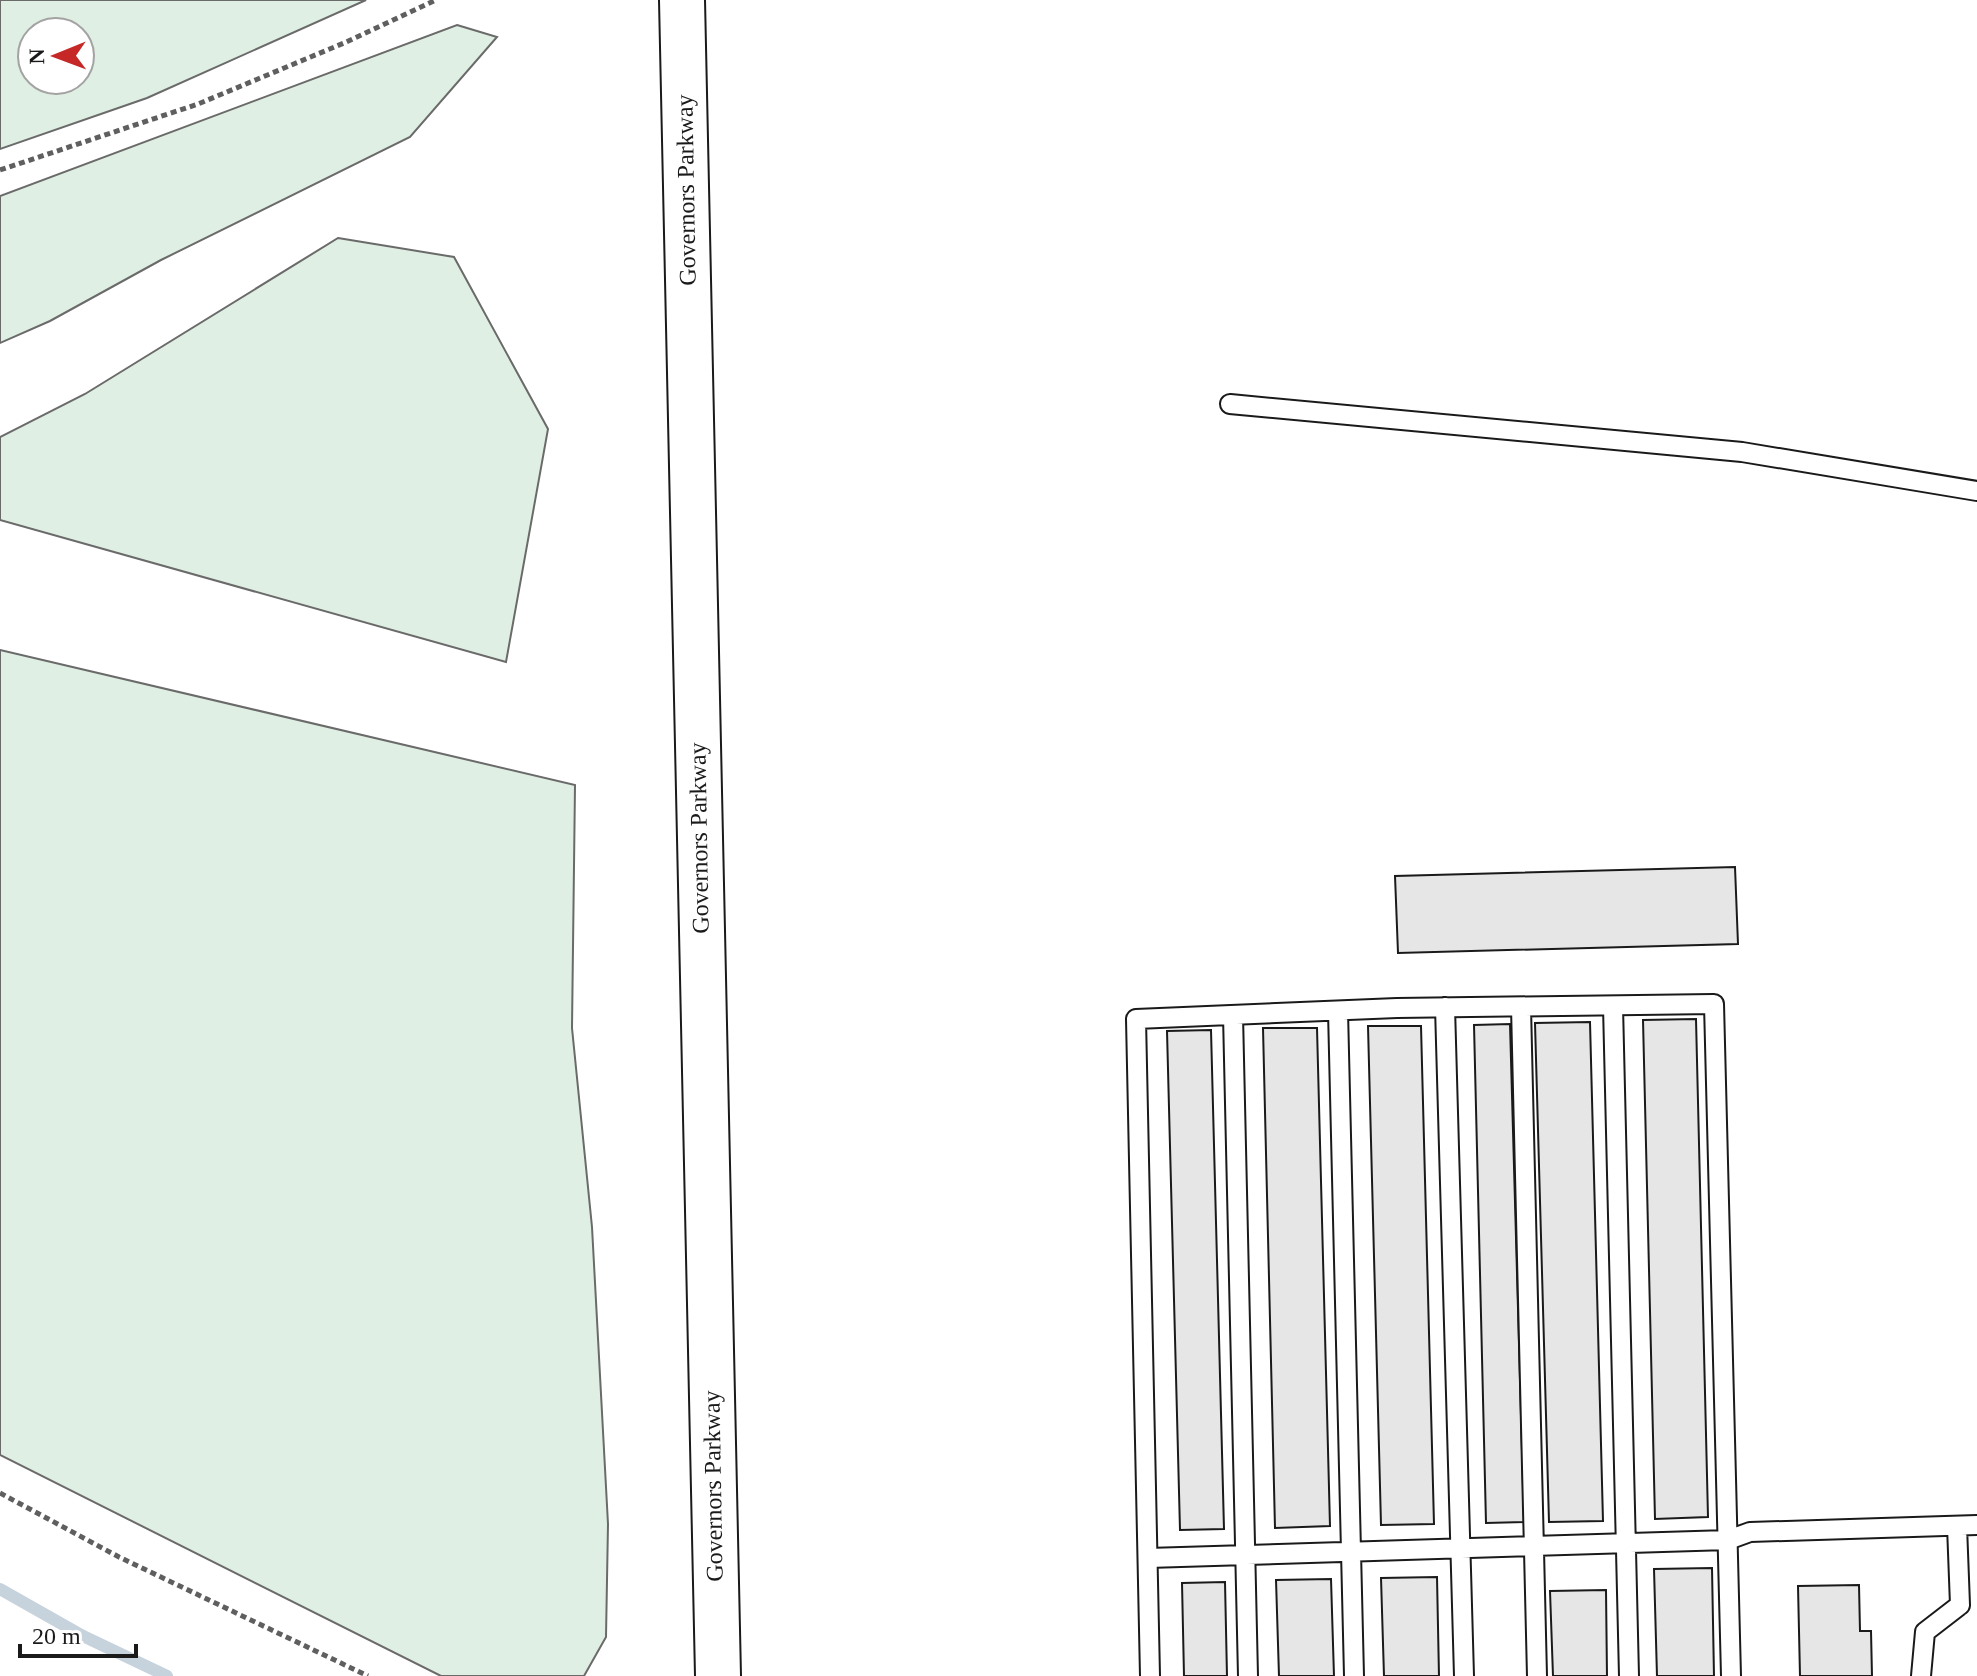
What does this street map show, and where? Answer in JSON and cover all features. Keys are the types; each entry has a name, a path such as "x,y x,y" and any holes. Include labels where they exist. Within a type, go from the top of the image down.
{"main road":[{"name":"Governors Parkway","path":"682,0 718,1676"}],"lane":[{"path":"1230,404 1742,452 1977,491"},
{"path":"1150,1676 1136,1019 1445,1007 1714,1004 1731,1676"},
{"path":"1613,1006 1629,1676"},
{"path":"1445,1007 1464,1676"},
{"path":"1521,1007 1537,1676"},
{"path":"1338,1011 1354,1676"},
{"path":"1233,1015 1248,1676"},
{"path":"1148,1558 1728,1540 1750,1532 1977,1525"},
{"path":"1957,1526 1960,1605"},
{"path":"1960,1605 1977,1614"},
{"path":"1921,1676 1925,1632 1960,1605"}],"path":[{"path":"0,170 198,104 344,43 436,0"},
{"path":"0,1493 119,1557 368,1676"}],"green space":[{"path":"0,0 366,0 147,98 0,149"},
{"path":"457,25 497,37 410,137 161,260 50,321 0,343 0,196"},
{"path":"338,238 454,257 548,429 506,662 0,520 0,437 85,394"},
{"path":"0,650 575,785 572,1028 592,1227 608,1524 606,1637 584,1676 441,1676 0,1455"}],"building":[{"path":"1735,867 1738,944 1398,953 1395,876"},
{"path":"1696,1019 1708,1517 1655,1519 1643,1020"},
{"path":"1590,1022 1603,1521 1549,1522 1535,1023"},
{"path":"1510,1024 1524,1522 1486,1523 1474,1025"},
{"path":"1368,1026 1421,1026 1434,1524 1381,1525"},
{"path":"1263,1028 1317,1028 1330,1526 1275,1528"},
{"path":"1211,1030 1224,1529 1180,1530 1167,1031"},
{"path":"1712,1568 1714,1676 1657,1676 1654,1569"},
{"path":"1437,1577 1439,1676 1384,1676 1381,1578"},
{"path":"1331,1579 1334,1676 1279,1676 1276,1580"},
{"path":"1225,1582 1227,1676 1184,1676 1182,1583"},
{"path":"1859,1585 1860,1631 1871,1631 1872,1676 1800,1676 1798,1586"},
{"path":"1606,1590 1607,1676 1553,1676 1550,1591"}],"waterway":[{"path":"0,1589 83,1636 167,1676"}]}
